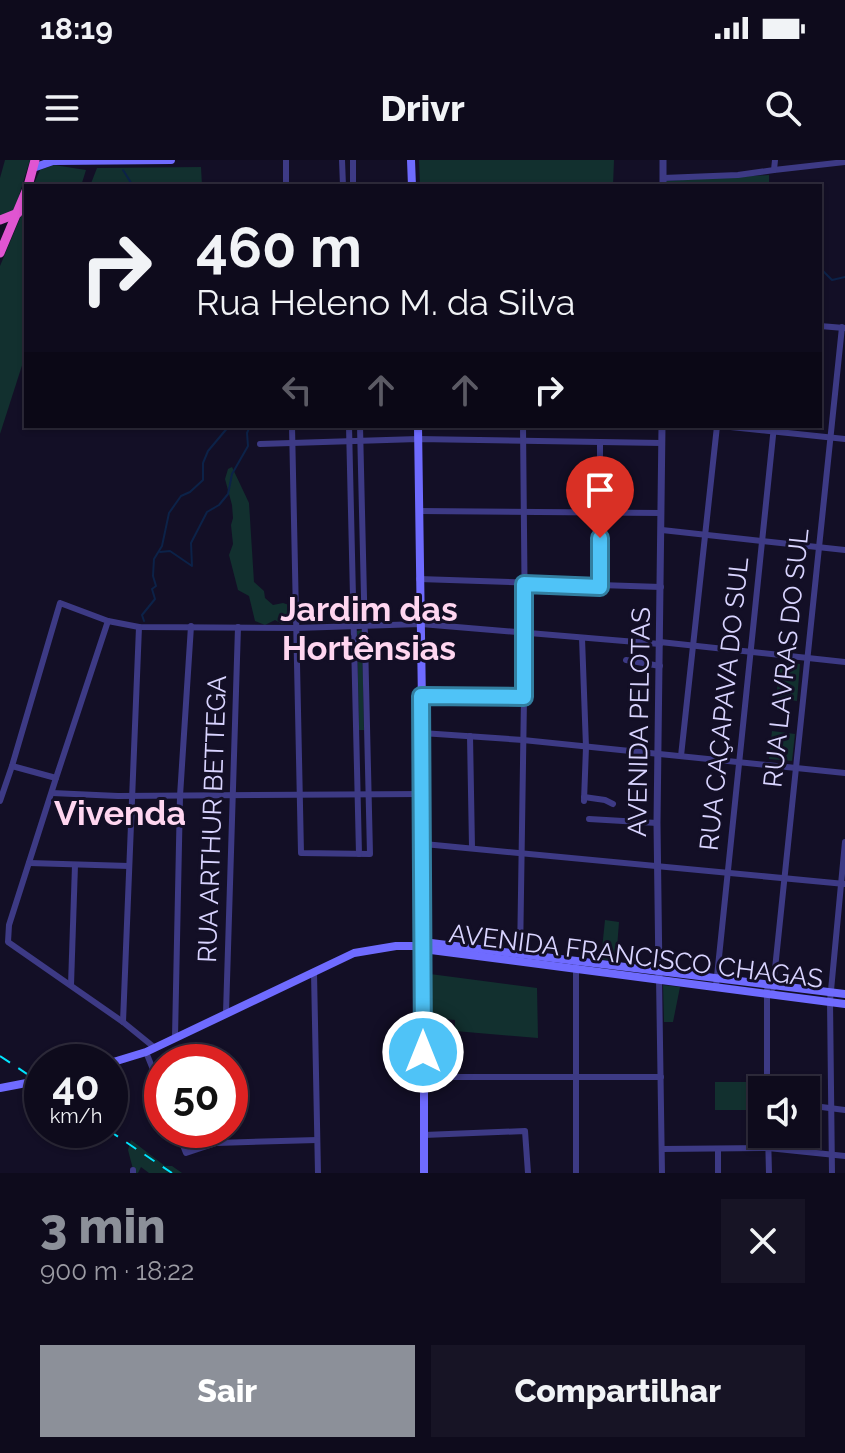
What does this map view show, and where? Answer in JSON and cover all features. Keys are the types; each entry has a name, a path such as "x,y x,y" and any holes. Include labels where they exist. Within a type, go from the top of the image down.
{"highway":[{"path":"28,184 34,164"},
{"path":"0,253 24,197"},
{"path":"0,220 18,213"}],"main road":[{"path":"34,164 52,160 171,160"},
{"path":"411,160 412,184"},
{"path":"418,428 424,844 424,1173"},
{"name":"AVENIDA FRANCISCO CHAGAS","path":"162,1044 364,951 423,946 830,997 845,1004"},
{"name":"AVENIDA FRANCISCO CHAGAS","path":"830,997 845,994"},
{"path":"0,1088 24,1083"}],"street":[{"path":"286,160 286,184"},
{"path":"342,160 343,184"},
{"path":"353,160 353,184"},
{"path":"663,160 663,182 845,162"},
{"path":"774,170 775,160"},
{"path":"822,326 844,328"},
{"name":"RUA LAVRAS DO SUL","path":"767,1076 770,989 817,546 844,328"},
{"path":"292,428 301,853 370,854 360,428"},
{"path":"349,428 359,854"},
{"path":"520,957 525,633 523,428"},
{"name":"AVENIDA PELOTAS","path":"659,974 657,823 662,428"},
{"path":"681,756 719,428"},
{"path":"773,429 845,439"},
{"name":"RUA CAÇAPAVA DO SUL","path":"717,982 773,429"},
{"path":"260,444 418,439 662,443"},
{"path":"600,443 600,587"},
{"path":"419,511 661,513"},
{"path":"351,517 362,517"},
{"path":"662,530 845,550"},
{"path":"352,570 363,570"},
{"path":"419,579 661,587"},
{"path":"0,801 60,603 108,621 139,627 296,628 421,624 693,645 845,662"},
{"path":"108,621 7,934 8,942 123,1022 144,1044"},
{"path":"175,1037 180,796 191,626"},
{"path":"123,1022 139,627"},
{"name":"RUA ARTHUR BETTEGA","path":"226,1013 238,627"},
{"path":"582,638 586,747 584,799 605,800 613,804"},
{"path":"626,660 660,666"},
{"path":"421,696 524,697"},
{"path":"357,734 367,733"},
{"path":"422,733 523,740 845,773"},
{"path":"470,736 472,847"},
{"path":"12,766 56,778"},
{"path":"52,793 131,796 423,794"},
{"path":"589,819 657,823"},
{"path":"832,1173 830,997 845,842"},
{"path":"424,844 843,884"},
{"path":"29,863 129,866"},
{"path":"71,986 75,865"},
{"path":"576,964 576,1173"},
{"path":"314,973 318,1173"},
{"path":"659,974 662,1173"},
{"path":"423,1077 661,1077"},
{"path":"820,1107 845,1110"},
{"path":"423,1135 525,1131 528,1173"},
{"path":"248,1142 317,1140"},
{"path":"184,1148 186,1153 201,1148"},
{"path":"662,1149 718,1151 768,1148 845,1156"},
{"path":"768,1148 769,1173"},
{"path":"718,1151 718,1173"}],"green space":[{"path":"5,160 30,160 16,205 12,212 0,216 0,178"},
{"path":"419,160 614,160 613,184 420,184"},
{"path":"54,165 86,170 82,184 34,184 40,170"},
{"path":"201,167 202,184 91,184 97,168"},
{"path":"769,175 769,184 664,184 664,181"},
{"path":"24,209 24,359 0,434 0,266"},
{"path":"232,467 249,503 254,582 273,605 289,605 288,623 275,620 265,625 255,621 249,596 238,590 229,555 233,544 233,518 225,479 228,469"},
{"path":"362,630 364,730 359,730 357,631"},
{"path":"780,662 800,664 797,701 776,698"},
{"path":"772,731 795,734 792,761 769,759"},
{"path":"605,920 619,922 616,961 601,959"},
{"path":"430,974 537,988 538,1038 455,1031 455,1020 431,1018"},
{"path":"663,985 680,987 673,1022 664,1022"},
{"path":"715,1082 748,1082 748,1110 715,1110"},
{"path":"131,1140 165,1166 172,1166 182,1173 149,1173 141,1167 138,1173 134,1173 128,1150"}],"waterway":[{"path":"123,170 132,184"},
{"path":"822,272 832,280 845,277"},
{"path":"144,621 142,615 155,599 152,589 156,586 154,559 162,546 169,513 181,496 203,480 203,463 208,451 227,428"},
{"path":"160,552 170,551 192,566 191,543 207,512 219,505 228,494 232,474 248,446 249,428"}],"railway":[{"path":"0,1056 24,1072"},
{"path":"128,1143 172,1173"}],"district":[{"name":"Jardim das Hortênsias","path":"369,628"},
{"name":"Vivenda","path":"120,813"}],"route":[{"path":"423,1052 421,696 524,697 524,584 600,587 600,538"}]}
